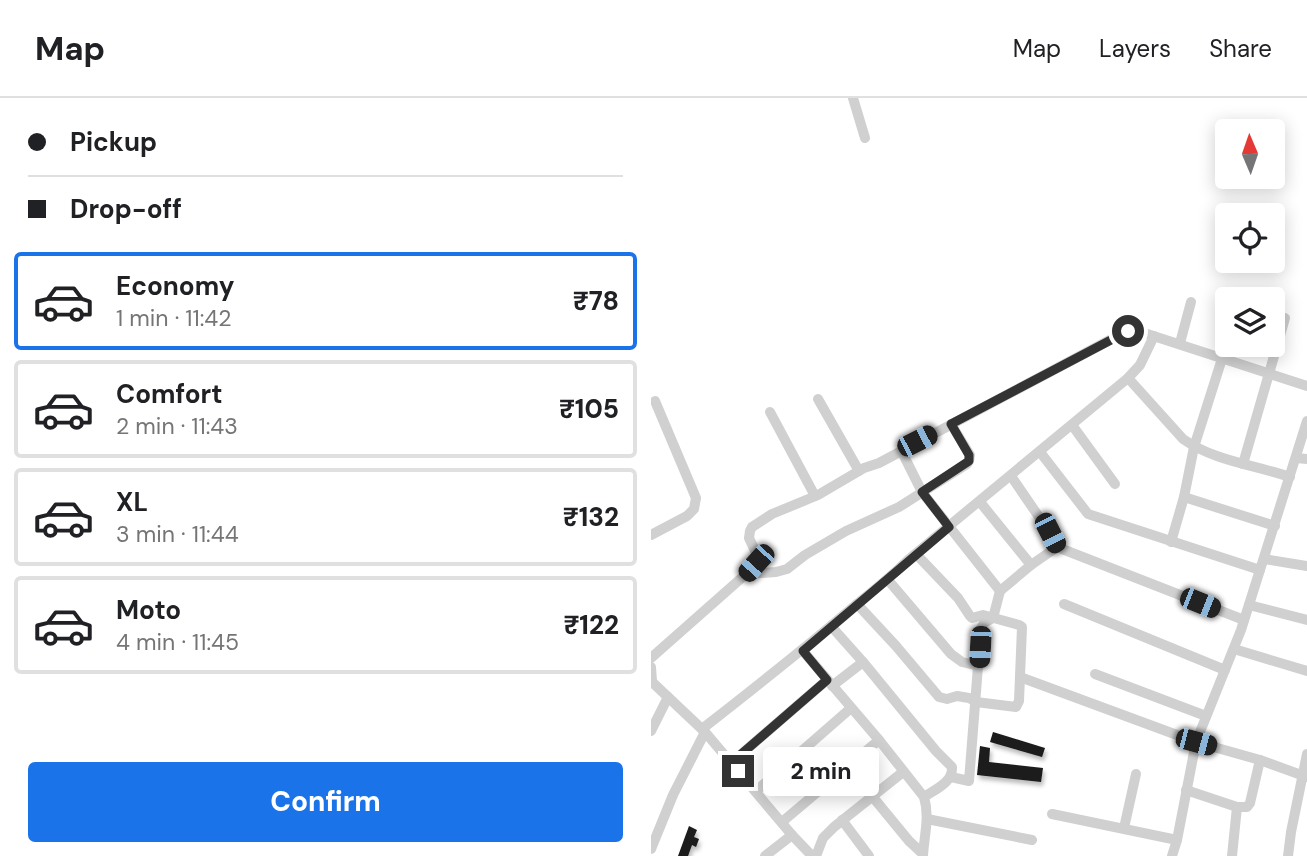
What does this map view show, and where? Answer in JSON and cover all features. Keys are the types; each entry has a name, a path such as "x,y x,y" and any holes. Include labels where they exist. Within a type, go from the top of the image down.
{"street":[{"path":"853,98 865,138"},
{"path":"1180,343 1191,302"},
{"path":"651,658 756,563 758,557 749,538 750,531 772,514 815,496 1123,333 1135,330 1215,355"},
{"path":"651,849 704,731 1128,378 1140,365 1154,336"},
{"path":"1171,542 1194,447 1222,357 1307,386"},
{"path":"1243,464 1274,357"},
{"path":"1128,378 1183,439 1194,447 1290,477"},
{"path":"818,399 859,471"},
{"path":"651,535 687,516 694,509 696,498 655,401"},
{"path":"770,412 815,496"},
{"path":"1172,856 1196,742 1234,649 1290,477 1302,459 1307,421"},
{"path":"746,574 787,569 846,531 888,513 969,461 969,455 951,424"},
{"path":"1072,425 1115,484"},
{"path":"901,450 922,492 1000,591"},
{"path":"1040,452 1088,514 1260,570"},
{"path":"1011,476 1057,547 1244,620"},
{"path":"1184,497 1275,526"},
{"path":"980,502 1031,565"},
{"path":"951,777 969,781 983,623 993,618 1000,591 1057,547"},
{"path":"857,604 939,697 947,699 957,696 976,702 1016,707 1019,701 1022,627 983,615 972,618 958,598 916,554"},
{"path":"1264,559 1307,566"},
{"path":"888,580 951,654 963,662 979,666"},
{"path":"1064,604 1225,670"},
{"path":"1249,606 1307,620"},
{"path":"831,626 936,751 953,766 953,775 924,797"},
{"path":"1234,649 1307,671"},
{"path":"803,651 924,797 927,820 923,855"},
{"path":"731,763 829,683 863,662"},
{"path":"651,667 652,681 704,731 810,855 842,820 903,772"},
{"path":"1095,674 1206,716"},
{"path":"1020,677 1196,742 1305,776"},
{"path":"651,731 668,697"},
{"path":"756,791 851,708"},
{"path":"782,822 879,740"},
{"path":"1288,856 1307,754"},
{"path":"1186,790 1245,808 1250,803 1260,760"},
{"path":"1124,828 1136,775"},
{"path":"872,796 923,855"},
{"path":"1232,856 1237,807"},
{"path":"1052,814 1177,840"},
{"path":"842,820 869,856"},
{"path":"927,820 1032,840"},
{"path":"765,856 792,835"}],"building":[{"path":"993,732 1045,748 1042,757 990,742"},
{"path":"980,746 990,748 989,762 1043,768 1041,782 977,775"},
{"path":"689,826 697,830 694,837 699,839 696,847 692,845 688,856 678,856"}],"route":[{"path":"738,771 731,763 827,680 803,651 949,527 922,492 969,461 969,455 951,424 1128,331"}]}
